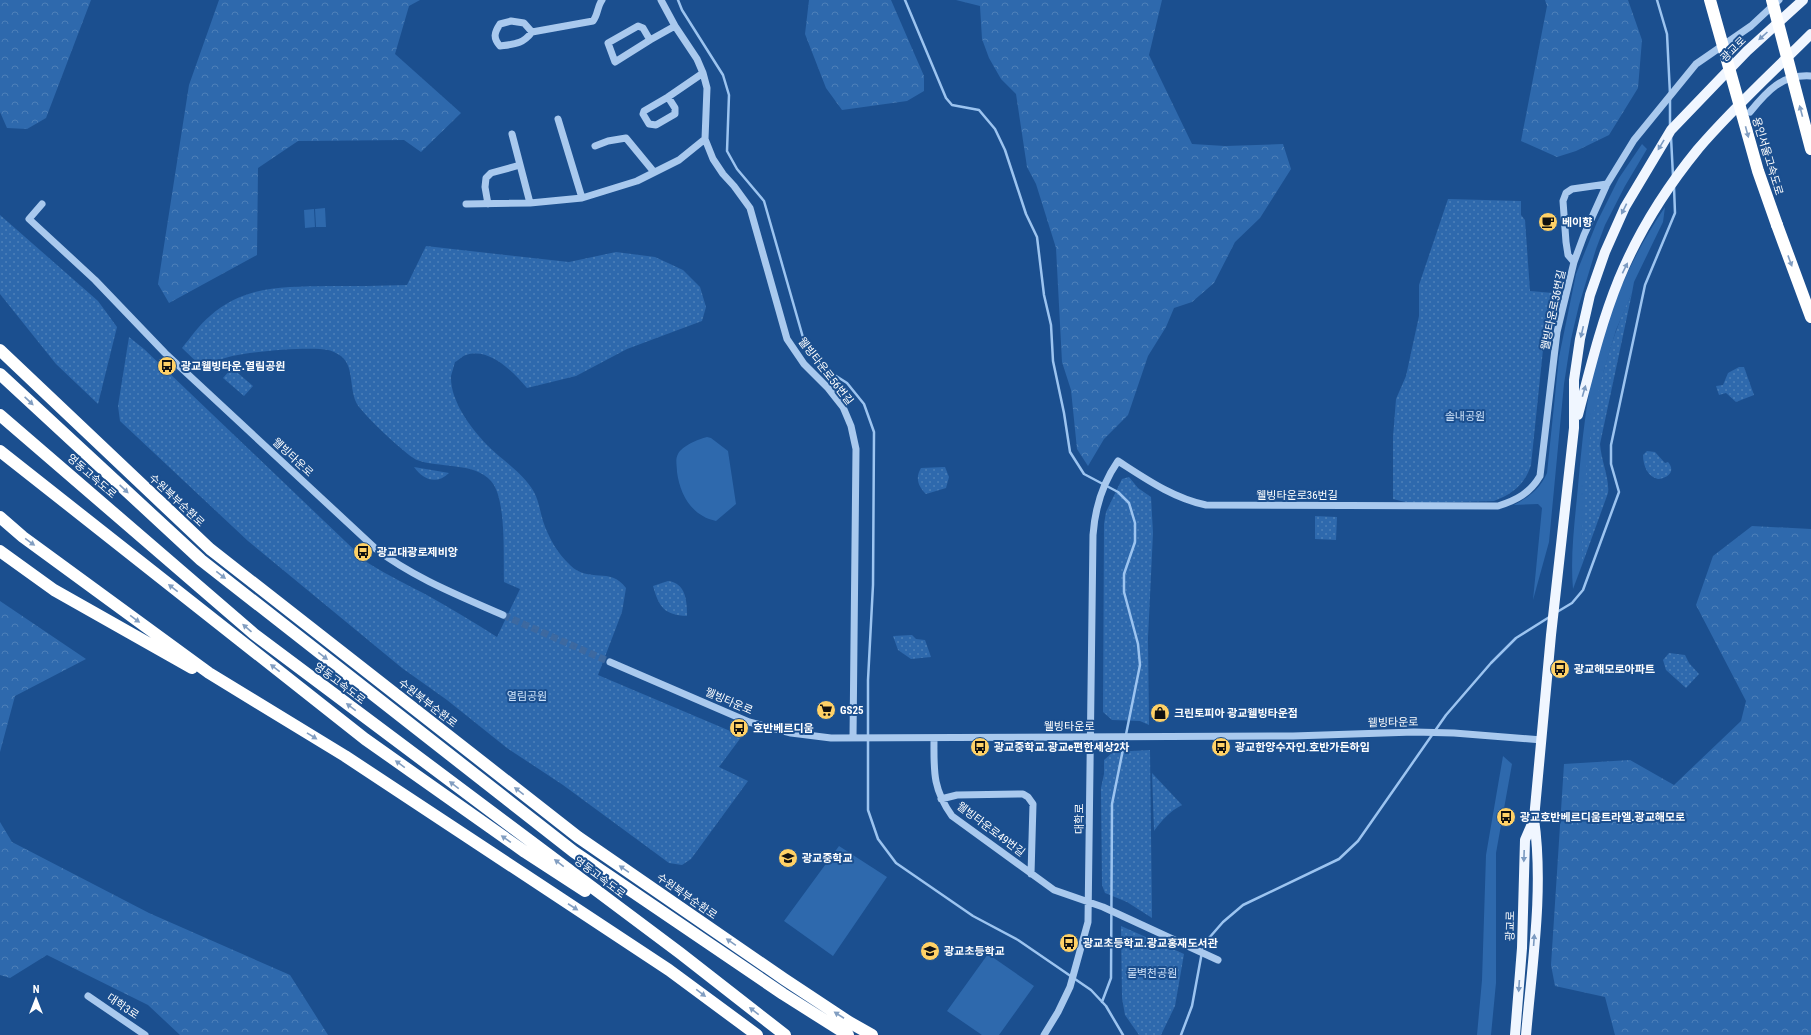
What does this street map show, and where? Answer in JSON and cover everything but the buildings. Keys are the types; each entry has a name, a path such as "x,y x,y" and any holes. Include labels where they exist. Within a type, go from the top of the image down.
{"highway":[{"name":"용인서울고속도로","path":"1710,0 1758,171 1811,317"},
{"path":"1772,0 1811,149"},
{"name":"수원북부순환로","path":"0,350 210,549 578,837 790,983 849,1022 872,1035"},
{"path":"0,374 201,560 574,852 783,994 848,1035"},
{"name":"영동고속도로","path":"0,415 254,634 680,953 785,1035"},
{"name":"영동고속도로","path":"0,451 364,739 524,852 680,953"},
{"path":"0,517 23,537 209,673 345,756 669,970 757,1035"},
{"path":"0,552 54,590 279,716"}],"main road":[{"name":"광교로","path":"1526,1035 1538,876 1538,846 1534,819 1552,630 1574,428 1574,380 1580,339 1590,295 1608,245 1625,207 1671,130 1747,51 1802,0"},
{"path":"1574,428 1594,354 1612,298 1637,241 1661,202 1699,149 1726,118 1811,34"},
{"name":"광교로","path":"1515,1035 1522,948 1525,840 1534,819"}],"street":[{"path":"532,32 524,23 511,21 500,24 494,32 495,40 500,46 526,40 532,32 593,21 597,16 597,9 602,0"},
{"name":"웰빙타운로56번길","path":"661,0 675,26 697,59 703,73 707,88 705,139 723,174 750,208 787,339 804,364 828,388 843,407 851,426 856,449 853,738"},
{"name":"웰빙타운로36번길","path":"1091,737 1094,517 1100,496 1109,474 1118,461 1163,490 1193,503 1206,506 1473,507 1498,506 1522,497 1533,487 1540,476 1557,335 1574,262 1584,235 1607,184 1648,120 1682,78 1707,54 1751,26 1779,0"},
{"path":"650,40 643,28 638,26 608,43 615,62 675,26"},
{"path":"668,97 675,108 675,114 656,125 649,124 644,111 668,97 703,73"},
{"path":"1750,112 1764,95 1776,84 1790,77 1811,76"},
{"path":"558,119 582,198"},
{"path":"512,134 530,203"},
{"path":"596,146 608,141 626,138 654,172"},
{"path":"466,204 530,203 582,198 637,181 679,160 705,139"},
{"path":"488,204 484,182 486,178 491,173 520,165"},
{"name":"웰빙타운로36번길","path":"1574,262 1568,255 1566,242 1563,201 1566,193 1572,189 1607,184"},
{"name":"웰빙타운로","path":"42,204 29,219 95,280 165,353 376,549 401,566 425,579 503,615"},
{"name":"웰빙타운로","path":"610,662 749,722 770,729 807,735 853,738 934,738 1293,736 1454,732 1542,740"},
{"name":"대학로","path":"1044,1035 1058,1012 1070,986 1088,922 1090,902 1091,737"},
{"name":"웰빙타운로49번길","path":"934,738 934,774 936,786 941,799 952,816 1054,890 1090,902"},
{"name":"웰빙타운로49번길","path":"941,799 957,795 1023,794 1028,796 1033,804 1031,874"},
{"path":"1090,902 1103,906 1218,960"},
{"name":"대학3로","path":"88,996 145,1035"}],"green space":[{"path":"0,0 91,0 46,118 27,129 7,128 0,112"},
{"path":"219,0 420,0 409,6 395,54 461,113 421,152 404,140 298,141 258,168 257,255 169,303 158,284 189,85"},
{"path":"809,0 891,0 924,76 924,91 907,101 842,110 826,88 805,34"},
{"path":"956,0 1162,0 1149,55 1192,144 1225,146 1283,144 1291,169 1260,218 1235,242 1214,283 1192,302 1174,308 1166,327 1148,356 1128,415 1104,439 1088,466 1077,449 1071,390 1062,362 1056,248 1036,184 1027,167 1016,94 1001,79 989,58 982,39 980,6"},
{"path":"1545,0 1628,0 1642,40 1638,88 1609,135 1576,151 1557,157 1521,141 1547,6"},
{"path":"1642,144 1647,149 1625,186 1605,225 1579,305 1571,339 1564,384 1549,542 1533,600 1542,508 1538,504 1514,505 1534,492 1541,484 1547,473 1559,357 1576,274 1597,222 1619,178"},
{"name":"솔내공원","path":"1448,199 1521,201 1521,215 1525,220 1530,291 1553,293 1544,340 1531,465 1522,483 1517,488 1494,501 1409,503 1393,499 1393,437 1396,399 1406,376 1419,316 1419,285"},
{"path":"1665,207 1663,222 1634,282 1632,293 1616,330 1604,370 1595,414 1587,468 1582,565 1573,589 1572,550 1580,461 1584,424 1595,363 1618,293 1640,248"},
{"path":"325,208 326,227 316,227 315,209"},
{"path":"314,209 315,227 305,228 304,210"},
{"path":"0,215 98,301 117,327 98,404 56,364 0,294"},
{"name":"열림공원","path":"426,246 569,262 616,252 655,257 683,270 700,287 706,307 702,321 627,349 576,376 527,388 508,368 500,362 475,353 465,356 455,362 451,376 454,395 463,414 474,431 487,445 519,473 534,492 548,533 561,556 577,571 585,574 613,578 620,581 626,588 622,612 598,675 742,736 719,767 748,781 691,859 682,865 669,863 563,785 507,748 447,700 402,668 248,541 120,421 118,406 129,337 144,349 368,563 471,620 497,637 520,589 504,582 502,515 500,501 491,481 476,471 417,460 404,451 359,407 354,397 347,363 343,358 334,352 318,349 289,349 239,355 217,361 205,370 182,348 210,316 237,298 251,293 296,287 407,285"},
{"path":"1632,293 1600,444 1608,482 1608,493 1582,565 1584,496 1592,426 1607,358 1618,325"},
{"path":"1739,367 1744,367 1754,395 1736,402 1726,393 1719,395 1716,386 1723,385 1728,373"},
{"path":"232,368 253,386 244,396 223,378"},
{"path":"707,437 711,438 728,451 736,504 716,521 700,514 684,496 679,481 676,463 678,454 683,448 699,439"},
{"path":"1647,451 1655,452 1665,463 1668,462 1671,471 1668,476 1658,479 1651,476 1645,467 1643,459 1643,455"},
{"path":"414,467 449,473 440,479 435,480 426,478"},
{"path":"945,467 949,477 946,488 926,494 918,482 918,475 921,468"},
{"path":"1129,477 1138,488 1151,497 1153,533 1148,638 1149,725 1140,721 1112,720 1103,712 1104,524 1106,512 1122,479"},
{"path":"1315,516 1337,517 1336,540 1315,539"},
{"path":"1752,526 1811,529 1811,1035 1615,1035 1605,997 1555,986 1551,965 1564,764 1630,760 1674,785 1741,721 1746,701 1696,605 1713,556"},
{"path":"668,581 674,582 682,589 687,604 687,616 668,612 660,604 653,586"},
{"path":"0,601 86,659 15,696 0,752"},
{"path":"912,635 916,639 925,640 931,657 911,659 898,650 893,636"},
{"path":"1669,653 1685,655 1689,663 1699,674 1686,688 1666,670 1663,660"},
{"path":"1150,750 1152,918 1127,902 1105,893 1102,885 1101,788 1104,774 1104,760 1113,752"},
{"path":"1503,756 1512,764 1496,853 1496,983 1491,1035 1477,1035 1482,980 1486,855"},
{"path":"1152,773 1182,805 1166,816 1154,831"},
{"path":"0,822 12,842 149,913 290,975 328,1035 180,1035 148,1005 47,955 10,978 0,975"},
{"path":"839,846 887,877 833,956 784,921"},
{"name":"물벽천공원","path":"1121,926 1184,954 1175,1006 1161,1035 1139,1035 1125,1015 1122,998"},
{"path":"988,954 1034,986 999,1035 982,1035 947,1011"}],"waterway":[{"path":"678,0 682,10 723,75 729,95 727,151 737,169 764,201 806,348 822,367 847,383 864,404 874,432 873,585 868,680 868,810 878,839 896,863 973,916 1018,940 1091,990 1106,1006 1123,1035"},
{"path":"905,0 946,98 952,105 979,110 995,129 1005,150 1026,214 1037,237 1044,295 1051,325 1053,361 1064,413 1070,452 1084,474 1118,492 1129,503 1135,523 1135,542 1124,574 1124,592 1138,644 1140,665 1112,804 1111,978 1102,1002"},
{"path":"1657,0 1667,34 1670,94"},
{"path":"1670,99 1670,126"},
{"path":"1671,137 1673,176"},
{"path":"1557,612 1572,603 1583,590 1619,492 1611,464 1611,445 1645,285 1675,213 1674,187"},
{"path":"1181,1035 1192,1006 1202,952 1209,938 1223,922 1243,905 1339,859 1358,841 1446,715 1491,663 1516,638 1551,616"}],"tunnel":[{"path":"503,615 610,662"}],"place":[{"name":"베이향","path":"1548,222"},
{"name":"광교웰빙타운.열림공원","path":"167,366"},
{"name":"광교대광로제비앙","path":"363,552"},
{"name":"광교해모로아파트","path":"1560,669"},
{"name":"GS25","path":"826,710"},
{"name":"크린토피아 광교웰빙타운점","path":"1160,713"},
{"name":"호반베르디움","path":"739,728"},
{"name":"광교중학교.광교e편한세상2차","path":"980,747"},
{"name":"광교한양수자인.호반가든하임","path":"1221,747"},
{"name":"광교호반베르디움트라엘.광교해모로","path":"1506,817"},
{"name":"광교중학교","path":"788,858"},
{"name":"광교초등학교.광교홍재도서관","path":"1069,943"},
{"name":"광교초등학교","path":"930,951"}]}
